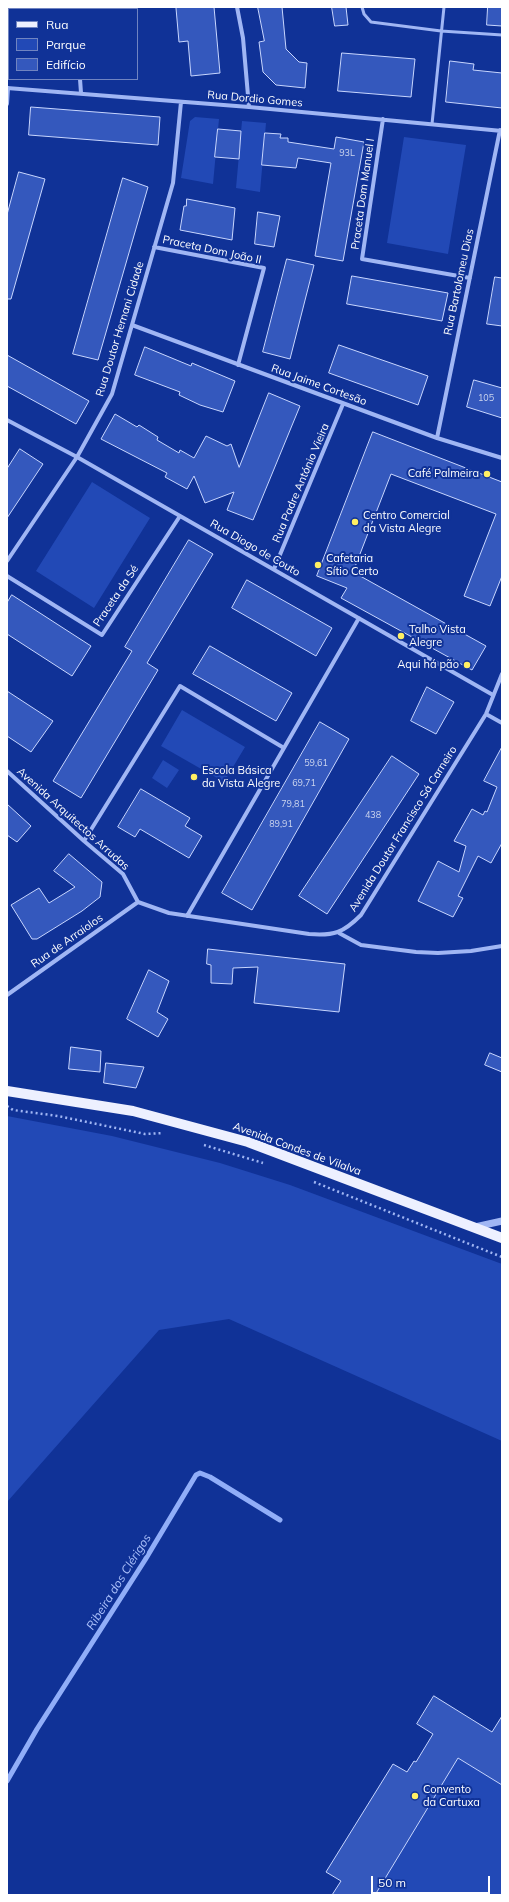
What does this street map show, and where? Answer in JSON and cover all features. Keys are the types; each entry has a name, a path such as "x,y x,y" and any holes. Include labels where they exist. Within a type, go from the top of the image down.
{"main road":[{"name":"Avenida Condes de Vilalva","path":"7,1091 133,1111 248,1142 502,1238"}],"street":[{"path":"237,7 243,38 249,107"},
{"path":"80,80 81,94"},
{"path":"7,104 8,88"},
{"name":"Rua Dordio Gomes","path":"8,88 249,107 501,130"},
{"name":"Rua Doutor Hernani Cidade","path":"7,560 77,457 112,394 173,183 180,102"},
{"name":"Praceta Dom Manuel I","path":"383,120 362,259 470,278"},
{"name":"Rua Bartolomeu Dias","path":"437,438 501,130"},
{"name":"Praceta Dom João II","path":"154,248 264,268 238,365"},
{"name":"Rua Jaime Cortesão","path":"132,325 437,438 502,458"},
{"name":"Rua Padre António Vieira","path":"274,569 343,404"},
{"name":"Rua Diogo de Couto","path":"7,420 77,457 493,696"},
{"name":"Praceta da Sé","path":"7,576 102,635 180,516"},
{"path":"187,916 359,618"},
{"name":"Avenida Doutor Francisco Sá Carneiro","path":"339,933 360,915 486,714 502,674"},
{"path":"84,841 180,686 284,748"},
{"path":"486,714 502,723"},
{"name":"Avenida Arquitectos Arrudas","path":"7,771 84,841 123,874 138,902"},
{"path":"138,902 160,911 187,916 326,936 339,933 362,944 416,952 438,953 471,951 502,946"},
{"name":"Rua de Arraiolos","path":"7,995 138,902"},
{"path":"474,1227 502,1221"}],"lane":[{"path":"362,7 364,14 372,22 502,35"},
{"path":"432,124 444,7"}],"path":[{"path":"7,1106 13,1110 58,1116 145,1134 165,1133"},
{"path":"202,1144 267,1164"},
{"path":"310,1181 502,1257"}],"green space":[{"path":"195,117 219,119 213,184 181,178 190,121"},
{"path":"242,121 266,123 260,192 236,188"},
{"path":"404,137 466,145 448,254 387,243"},
{"path":"92,482 150,518 94,608 36,571"},
{"path":"182,710 245,747 224,782 161,746"},
{"path":"163,760 179,770 167,788 152,778"},
{"path":"7,1116 112,1136 220,1163 290,1185 502,1264 502,1441 229,1319 159,1330 7,1502"},
{"path":"458,1758 502,1785 502,1895 375,1895"}],"building":[{"path":"214,7 220,73 191,76 188,41 179,42 176,8"},
{"path":"258,7 282,7 286,49 299,62 307,63 305,88 276,85 263,72 259,42 264,41"},
{"path":"332,7 346,7 348,25 335,26"},
{"path":"488,7 502,7 502,26 487,25"},
{"path":"342,53 415,59 411,97 338,91"},
{"path":"450,61 474,64 473,70 502,73 502,108 446,102"},
{"path":"31,107 160,117 158,145 29,135"},
{"path":"218,129 241,131 239,159 215,157"},
{"path":"265,133 281,134 280,138 288,138 288,142 334,149 336,137 364,142 343,261 315,256 331,163 298,158 296,168 262,165"},
{"path":"19,172 45,179 11,299 7,299 7,215"},
{"path":"123,178 148,187 98,360 73,354"},
{"path":"187,199 235,208 232,240 180,230 184,206 186,206"},
{"path":"258,212 280,216 274,247 255,244"},
{"path":"287,259 314,265 290,359 263,352"},
{"path":"352,276 448,293 442,321 347,304"},
{"path":"495,277 502,278 502,326 487,324"},
{"path":"339,345 428,376 418,405 329,373"},
{"path":"145,347 191,366 192,363 235,381 223,412 200,405 179,395 180,392 135,375"},
{"path":"7,355 89,401 76,424 7,386"},
{"path":"474,380 502,388 502,418 467,407"},
{"path":"269,393 300,406 253,520 227,510 234,492 205,503 194,476 187,489 165,477 167,473 101,439 115,414 137,427 139,425 158,437 157,440 179,453 180,450 194,458 206,436 227,446 231,444 239,467"},
{"path":"373,432 502,482 502,576 490,606 464,596 496,514 391,474 353,572 486,646 472,670 341,598 347,588 317,576"},
{"path":"20,449 43,464 7,518 7,469"},
{"path":"189,540 213,554 147,663 158,670 81,798 53,781 132,651 125,647"},
{"path":"247,580 332,628 316,656 232,608"},
{"path":"12,595 91,646 72,676 7,634 7,603"},
{"path":"210,646 292,693 276,721 193,674"},
{"path":"427,687 454,702 436,734 411,721"},
{"path":"7,691 53,721 31,752 7,736"},
{"path":"320,722 349,739 252,910 222,893"},
{"path":"502,747 502,843 491,863 478,856 458,896 463,898 453,917 418,901 438,861 459,872 466,846 454,841 472,809 483,815 485,811 487,812 497,787 484,781"},
{"path":"392,756 419,774 327,914 299,896"},
{"path":"141,789 190,818 185,826 202,836 189,858 140,829 135,837 118,827"},
{"path":"7,804 31,826 17,842 7,835"},
{"path":"69,854 102,882 100,897 82,911 37,939 32,939 11,905 39,888 49,903 75,887 54,871"},
{"path":"208,949 345,964 339,1012 254,1003 258,967 233,968 232,984 211,983 211,965 207,964"},
{"path":"149,970 169,981 157,1012 168,1019 158,1037 127,1019"},
{"path":"71,1047 101,1051 100,1072 69,1069"},
{"path":"490,1053 502,1058 502,1072 485,1065"},
{"path":"106,1063 144,1067 136,1088 104,1083"},
{"name":"Convento da Cartuxa","path":"434,1696 492,1732 502,1716 502,1785 458,1758 375,1895 332,1895 341,1881 326,1872 393,1764 407,1772 414,1761 416,1762 433,1734 417,1724"}],"waterway":[{"name":"Ribeira dos Clérigos","path":"7,1781 37,1729 145,1560 196,1475 200,1473 210,1477 280,1520"}],"place":[{"name":"Café Palmeira","path":"487,474"},
{"name":"Centro Comercial da Vista Alegre","path":"355,522"},
{"name":"Cafetaria Sítio Certo","path":"318,565"},
{"name":"Talho Vista Alegre","path":"401,636"},
{"name":"Aqui há pão","path":"467,665"},
{"name":"Escola Básica da Vista Alegre","path":"194,777"},
{"name":"Convento da Cartuxa","path":"415,1796"}]}
